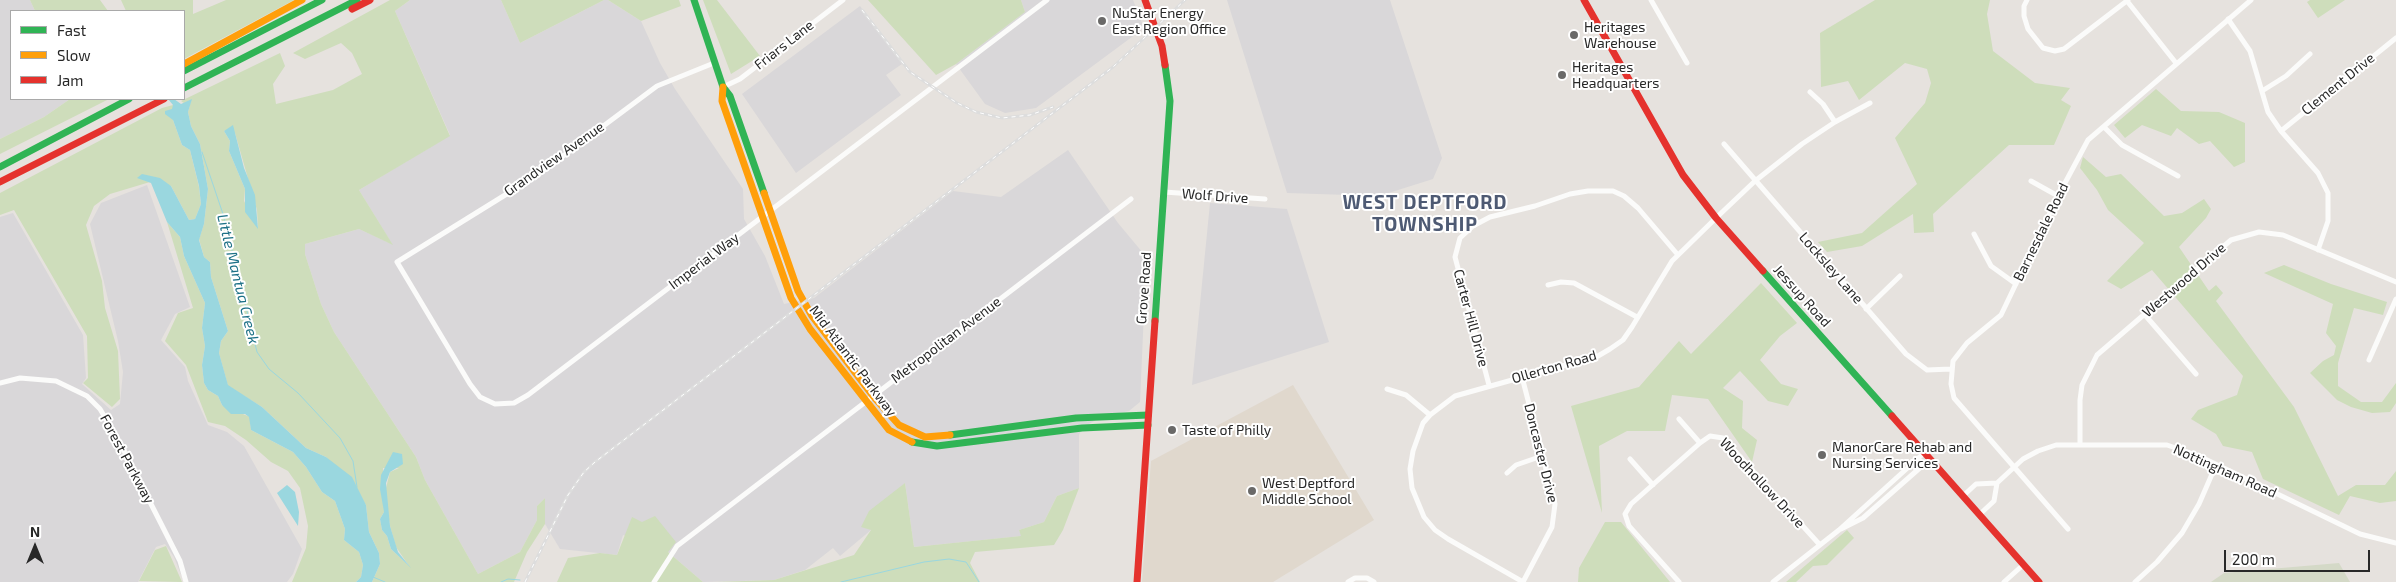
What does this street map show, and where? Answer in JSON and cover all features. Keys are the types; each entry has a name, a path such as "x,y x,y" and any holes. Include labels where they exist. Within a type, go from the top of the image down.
{"main road":[{"path":"185,63 302,0"},
{"path":"185,70 322,0"},
{"path":"185,87 357,0"},
{"path":"316,21 344,13 370,0"},
{"name":"Mid Atlantic Parkway","path":"694,0 723,88 730,96 771,209 788,265 804,302 812,316 873,396 899,425 925,437 1076,418 1148,415"},
{"name":"Grove Road","path":"1137,582 1164,192 1169,90 1162,45 1145,0"},
{"name":"Jessup Road","path":"1584,0 1683,175 1716,218 2039,582"},
{"name":"Mid Atlantic Parkway","path":"723,88 722,101 788,289 802,317 889,430 905,440 924,446 950,445 1082,428 1148,425"},
{"path":"0,167 127,100"},
{"path":"0,182 162,100"}],"street":[{"name":"Friars Lane","path":"723,88 740,79 843,0"},
{"name":"Imperial Way","path":"397,262 470,384 480,397 495,404 514,403 528,395 1047,0"},
{"path":"1651,0 1687,63"},
{"path":"2027,0 2024,6 2024,16 2028,29 2043,48 2055,51 2064,49 2127,0 2176,63"},
{"name":"Barnesdale Road","path":"1951,369 1958,351 2001,315 2084,145 2176,63 2251,0"},
{"path":"2228,20 2250,51 2268,112 2281,131 2318,173 2328,193 2328,221 2318,250"},
{"name":"Clement Drive","path":"2281,131 2396,38"},
{"path":"2262,91 2286,76 2310,54"},
{"name":"Grandview Avenue","path":"397,262 539,174 657,86 714,63"},
{"path":"1810,92 1823,104 1835,122"},
{"name":"Ollerton Road","path":"1523,582 1448,539 1435,530 1424,517 1412,488 1410,469 1418,434 1430,415 1455,396 1604,352 1623,340 1678,255 1716,218 1755,181 1835,122 1870,103"},
{"path":"2104,127 2122,145 2178,176"},
{"name":"Locksley Lane","path":"1724,144 1906,354 1927,370 1937,372 1951,369"},
{"path":"2031,181 2058,196"},
{"name":"Carter Hill Drive","path":"1489,385 1455,257 1460,238 1473,226 1490,217 1535,206 1576,192 1613,191 1624,196 1638,208 1678,255"},
{"name":"Wolf Drive","path":"1164,192 1265,199"},
{"name":"Metropolitan Avenue","path":"654,582 677,546 1130,199"},
{"name":"Westwood Drive","path":"2080,444 2080,400 2082,385 2089,368 2105,347 2146,315 2231,240 2259,232 2272,232 2396,282"},
{"path":"1974,234 1991,266 2016,284"},
{"path":"1866,308 1900,276"},
{"path":"1548,285 1561,282 1574,283 1637,317"},
{"path":"2369,360 2396,299"},
{"path":"2146,315 2196,374"},
{"path":"1951,369 1951,384 1954,398 2068,529"},
{"name":"Doncaster Drive","path":"1522,377 1553,493 1555,514 1546,540 1523,582"},
{"name":"Forest Parkway","path":"0,383 20,378 56,381 87,396 100,409 120,442 180,561 186,582"},
{"path":"1387,389 1406,395 1430,415"},
{"name":"Woodhollow Drive","path":"1679,419 1700,443"},
{"name":"Woodhollow Drive","path":"1679,582 1629,526 1626,519 1626,511 1631,504 1710,436 1715,435 1723,438 1820,545"},
{"name":"Nottingham Road","path":"1979,515 1994,501 1997,483 2014,466 2038,450 2056,445 2080,444 2167,445 2181,448 2360,534 2396,543"},
{"path":"1773,582 1839,530 1924,453"},
{"path":"1507,473 1516,465 1542,456"},
{"path":"1630,459 1653,485"},
{"path":"1839,530 1863,518 1930,459"},
{"path":"2135,582 2157,562 2182,532 2199,504 2216,465"},
{"path":"1963,496 1976,484 1997,483"},
{"path":"2004,582 2023,565"},
{"path":"1348,582 1355,578 1367,578 1374,582"}],"shaded area":[{"path":"0,0 30,0 35,10 10,10 10,100 69,100 44,117 0,139"},
{"path":"410,0 501,0 520,43 604,0 608,0 641,21 660,63 675,89 743,189 744,219 765,256 784,304 814,298 953,191 1001,197 1068,150 1118,223 1143,253 1144,311 1140,402 1129,411 1101,417 1082,428 1079,435 1079,488 1057,496 1044,522 1019,530 1022,536 914,547 905,483 871,530 840,556 833,548 805,570 774,580 703,582 668,552 623,535 617,555 560,549 545,524 545,498 537,506 537,520 520,552 478,574 425,480 416,457 334,332 321,304 305,254 305,244 359,229 392,244 359,190 450,135 395,11"},
{"path":"1021,0 1133,0 1144,28 1036,108 1005,113 985,104 956,64 1025,12"},
{"path":"1227,0 1390,0 1442,158 1433,179 1379,196 1287,193"},
{"path":"860,6 902,64 886,75 901,95 796,173 742,94"},
{"path":"147,185 190,307 175,314 161,340 185,367 188,381 208,425 227,432 244,446 302,549 293,574 287,582 184,582 174,557 165,544 156,547 138,582 0,582 0,217 13,213 83,335 86,378 82,384 111,410 120,404 123,372 118,341 90,224 101,203"},
{"path":"1210,203 1287,209 1329,342 1192,385"},
{"name":"West Deptford Middle School","path":"1293,385 1374,520 1273,582 1142,582 1151,461"}],"green space":[{"path":"30,0 100,0 107,10 35,10"},
{"path":"121,0 193,0 193,14 226,0 294,0 185,58 185,10 126,10"},
{"path":"390,0 410,0 395,11 450,136 359,190 393,245 359,229 305,244 305,254 321,304 334,332 416,457 425,480 478,574 520,552 537,520 537,506 545,498 545,524 527,552 514,582 372,582 380,564 379,553 369,532 366,505 326,457 306,448 262,407 228,386 219,353 221,341 228,331 211,277 210,262 204,257 199,239 204,224 208,189 200,144 191,126 188,112 191,100 185,104 181,101 280,53 285,66 273,84 276,104 333,90 362,74 352,53 341,43 305,59 293,53","holes":["228,130 235,133 257,210 258,228 244,201 245,189 229,151 230,141 224,131","383,468 399,468 390,472 385,492 390,526 396,547 409,566 391,549 387,536 382,530 380,519 384,512"]},
{"path":"501,0 604,0 520,43"},
{"path":"608,0 679,0 681,6 641,21"},
{"path":"703,0 717,0 760,56 731,74"},
{"path":"868,0 1021,0 1025,12 956,64 936,75"},
{"path":"1875,0 1990,0 1987,14 1993,51 2035,83 2070,88 2061,100 2071,106 2054,145 2009,145 1933,214 1934,232 1914,233 1913,214 1862,246 1827,252 1818,242 1862,233 1917,184 1895,138 1925,103 1931,83 1927,69 1905,63 1859,100 1848,81 1821,87 1820,33"},
{"path":"2310,0 2345,0 2318,18 2307,2"},
{"path":"2156,89 2181,111 2219,112 2245,123 2245,162 2234,167 2210,141 2199,144 2177,128 2171,136 2142,125 2125,138 2114,125"},
{"path":"69,100 107,100 0,154 0,139 44,117"},
{"path":"173,105 173,120 182,145 190,150 199,187 201,204 195,219 189,220 171,186 140,180 150,182 110,194 94,206 86,225 102,281 105,308 118,351 120,399 112,407 83,383 88,378 87,336 14,210 0,215 0,193 162,108"},
{"path":"2083,157 2106,177 2121,174 2164,216 2182,213 2204,199 2211,209 2206,218 2179,247 2209,291 2216,285 2223,293 2216,301 2294,407 2338,496 2356,485 2385,485 2396,471 2396,501 2380,503 2350,496 2339,515 2263,479 2252,452 2223,446 2216,434 2191,419 2198,410 2237,395 2243,376 2152,270 2121,289 2107,281 2144,243 2108,210 2097,190 2080,168"},
{"path":"167,222 180,237 184,256 205,303 202,328 205,346 202,365 204,383 208,390 218,396 222,405 250,417 251,430 293,452 306,467 322,492 335,501 345,529 344,540 359,552 363,565 361,577 356,582 292,582 306,548 308,526 300,488 288,471 271,462 246,440 225,426 208,422 186,365 165,341 178,313 193,308"},
{"path":"2284,265 2331,284 2387,302 2383,315 2354,308 2338,363 2338,386 2361,402 2382,402 2396,383 2396,403 2390,412 2372,413 2351,407 2337,400 2310,373 2323,361 2334,355 2336,346 2326,333 2333,304 2264,273"},
{"path":"1761,283 1797,323 1780,336 1760,360 1781,384 1798,389 1788,406 1768,401 1740,371 1723,388 1743,401 1742,428 1757,440 1752,462 1708,399 1672,395 1665,431 1627,431 1599,446 1602,513 1571,406 1639,387 1679,341 1691,354"},
{"path":"905,483 914,547 1021,536 1019,530 1044,522 1057,496 1079,488 1063,530 1054,545 975,552 970,563 980,582 716,582 774,580 854,555 871,530 861,527 869,511"},
{"path":"655,516 676,542 668,552 703,582 557,582 568,558 600,553 617,555 632,517 642,522"},
{"path":"1605,522 1621,522 1670,582 1578,582 1579,568"},
{"path":"1847,530 1854,538 1827,565 1813,566 1796,582 1786,582"},
{"path":"166,546 182,582 139,581 155,550"},
{"path":"2339,563 2350,582 2211,582 2224,573"}],"water":[{"path":"192,99 188,112 191,126 200,144 208,189 204,224 199,240 204,257 210,262 211,277 228,331 221,341 219,353 228,385 262,407 306,448 326,457 352,477 366,505 369,532 379,553 380,564 372,582 356,582 361,577 363,565 359,552 344,540 345,529 335,501 322,492 306,467 293,452 251,430 249,417 245,414 231,414 222,405 218,396 208,390 204,383 202,365 205,346 202,328 205,303 184,256 180,237 167,222 151,183 137,178 142,174 160,178 171,186 189,220 195,219 201,204 199,186 190,150 182,145 173,120 165,114 165,111 172,109 173,105 169,100 175,100 181,104"},
{"path":"233,125 244,168 255,195 258,229 245,212 245,189 229,151 230,141 224,131"},
{"path":"393,452 402,454 403,464 390,472 386,483 390,526 398,552 411,568 391,549 387,536 382,530 380,519 384,512 380,489 381,475"},
{"path":"287,485 295,492 299,512 298,526 277,493"}],"waterway":[{"name":"Little Mantua Creek","path":"202,152 223,214 257,352 269,369 298,393 340,438 353,461 357,487"},
{"path":"841,582 924,562 949,559 966,562 979,582"},
{"path":"373,577 385,582"},
{"path":"501,582 508,579 520,580"}],"railway":[{"path":"525,582 568,495 584,472 595,462 1113,67 1185,0"},
{"path":"862,10 910,72 957,103 976,112 1002,118 1030,115 1053,107"}],"traffic: fast":[{"path":"185,70 322,0"},
{"path":"185,87 357,0"},
{"path":"694,0 723,87 730,96 764,193"},
{"path":"1155,321 1170,101 1165,65"},
{"path":"0,167 127,100"},
{"path":"1763,271 1892,416"},
{"path":"950,435 1076,418 1148,415"},
{"path":"912,442 937,446 1082,428 1148,425"}],"traffic: slow":[{"path":"185,63 302,0"},
{"path":"723,87 722,101 791,298 810,329 889,430 912,442"},
{"path":"764,193 798,291 812,316 873,396 899,425 925,437 950,435"}],"traffic: jam":[{"path":"352,9 370,0"},
{"path":"1145,0 1162,46 1165,65"},
{"path":"1584,0 1683,175 1716,218 1763,271"},
{"path":"0,182 162,100"},
{"path":"1137,582 1155,321"},
{"path":"1892,416 2039,582"}],"place":[{"name":"NuStar Energy East Region Office","path":"1102,21"},
{"name":"Heritages Warehouse","path":"1574,35"},
{"name":"Heritages Headquarters","path":"1562,75"},
{"name":"Taste of Philly","path":"1172,430"},
{"name":"ManorCare Rehab and Nursing Services","path":"1822,455"},
{"name":"West Deptford Middle School","path":"1252,491"}],"district":[{"name":"WEST DEPTFORD TOWNSHIP","path":"1425,214"}]}
